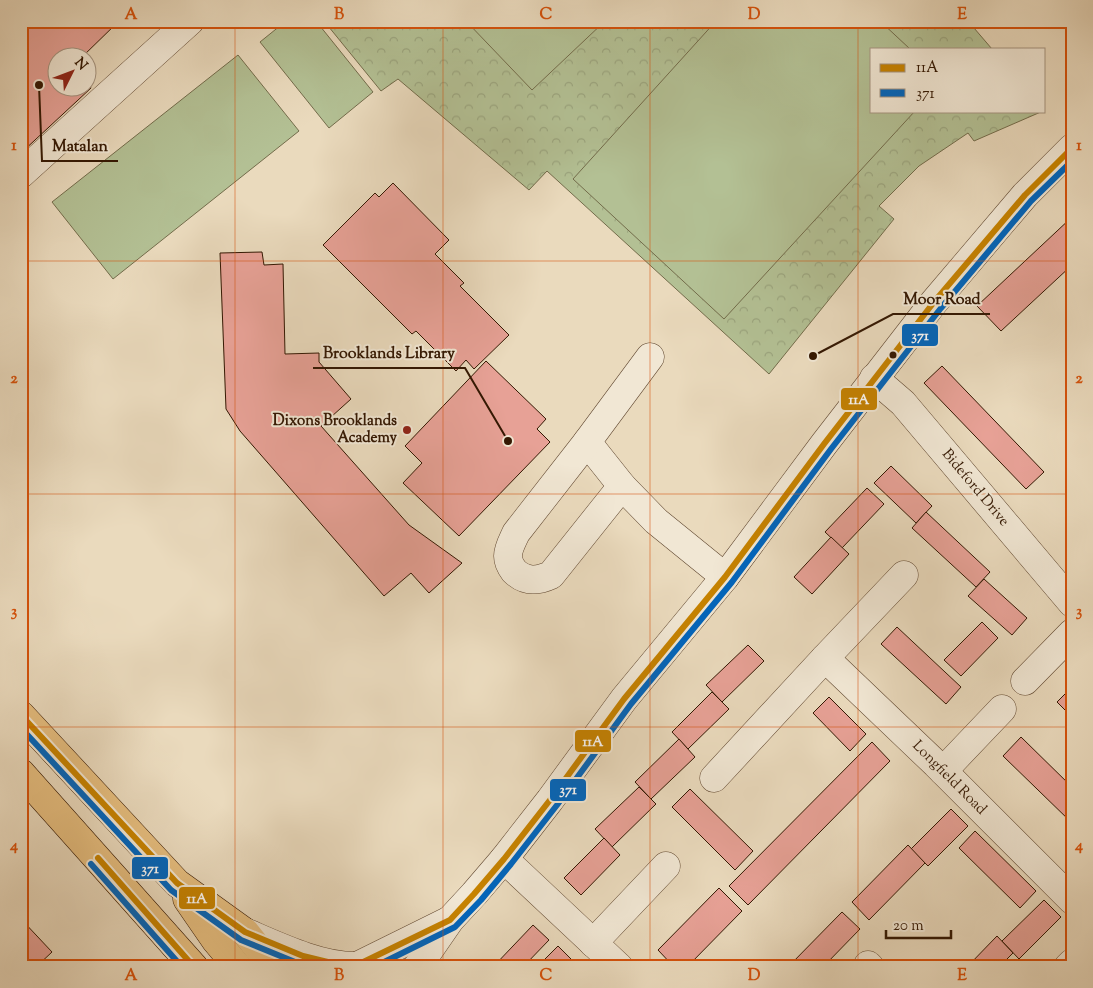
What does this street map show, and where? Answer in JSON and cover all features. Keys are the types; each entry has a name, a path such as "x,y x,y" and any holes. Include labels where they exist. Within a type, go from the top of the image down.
{"highway":[{"path":"21,715 177,883 216,941 238,967"},
{"path":"21,773 185,960"},
{"path":"177,883 245,932 273,967"}],"street":[{"path":"21,174 190,21"},
{"path":"417,967 450,920 504,859 550,800 624,699 725,576 874,378 934,302 1025,195 1072,148"},
{"path":"622,486 551,575 543,579 525,579 512,568 508,556 510,545 516,533 650,357"},
{"name":"Bideford Drive","path":"874,378 903,403 1072,603"},
{"path":"587,442 622,486 656,521 725,576"},
{"path":"714,778 904,575"},
{"path":"1026,681 1072,633"},
{"name":"Longfield Road","path":"825,658 943,771 1072,900"},
{"path":"943,771 1002,709"},
{"path":"504,859 619,967"},
{"path":"593,943 666,866"},
{"path":"245,932 303,956 355,967 450,920"},
{"path":"1068,967 1072,963"}],"green space":[{"path":"286,21 316,21 373,92 329,128 260,42"},
{"path":"324,21 968,21 991,48 870,48 870,112 1041,112 974,141 968,133 919,166 879,206 894,219 769,374 547,171 529,190 398,79 381,91"},
{"path":"466,21 605,21 532,90"},
{"path":"716,21 880,21 909,48 870,48 870,112 914,112 724,319 573,179"},
{"path":"238,55 299,131 113,279 52,202"}],"building":[{"path":"21,21 119,21 91,48 48,48 48,98 80,98 21,153"},
{"path":"393,183 449,240 435,254 464,283 460,286 509,335 474,369 466,360 456,371 416,331 412,334 323,245 375,193 379,197"},
{"path":"1072,217 1072,265 1001,331 977,306"},
{"path":"262,252 264,265 283,264 285,354 319,353 319,362 351,399 321,426 409,525 462,563 429,593 411,573 384,596 240,431 226,409 220,253"},
{"path":"486,361 546,419 537,429 550,442 459,536 403,483 422,463 405,446"},
{"path":"942,366 1044,472 1026,489 924,383"},
{"path":"891,466 932,506 916,523 874,483"},
{"path":"867,488 884,504 842,548 825,532"},
{"path":"926,512 990,572 976,587 912,528"},
{"path":"831,537 849,554 812,594 794,577"},
{"path":"984,579 1027,618 1012,635 968,596"},
{"path":"982,622 998,638 961,676 944,660"},
{"path":"897,627 961,687 946,704 881,644"},
{"path":"748,645 764,661 722,702 706,685"},
{"path":"1072,687 1072,717 1057,702"},
{"path":"712,692 729,709 688,749 672,732"},
{"path":"829,697 866,734 850,751 813,713"},
{"path":"1021,737 1072,787 1072,823 1003,756"},
{"path":"679,739 695,757 651,799 635,782"},
{"path":"872,742 890,761 748,905 729,886"},
{"path":"639,787 656,804 612,847 595,829"},
{"path":"690,789 753,851 735,870 672,807"},
{"path":"951,809 968,826 928,866 911,849"},
{"path":"975,831 1036,891 1020,908 959,848"},
{"path":"604,838 620,855 581,895 564,878"},
{"path":"908,845 925,863 869,920 852,902"},
{"path":"719,888 742,911 687,967 674,967 658,950"},
{"path":"1044,900 1061,917 1019,959 1002,941"},
{"path":"842,912 860,929 823,967 788,967"},
{"path":"21,919 52,952 36,967 21,967"},
{"path":"533,925 549,940 523,967 493,967"},
{"path":"997,936 1013,953 999,967 967,967"},
{"path":"558,946 579,967 546,967 541,963"}],"transit line":[{"name":"11A","path":"21,715 177,883 245,932 303,956 344,966 355,966 450,920 504,859 624,699 725,577 824,444 934,302 1025,195 1072,148"},
{"name":"371","path":"374,967 455,927 481,900 557,805 631,704 732,582 831,449 941,308 1031,201 1072,161"},
{"name":"371","path":"21,728 171,890 241,940 310,967"},
{"name":"11A","path":"98,858 194,967"},
{"name":"371","path":"91,864 182,967"}],"place":[{"name":"Matalan","path":"39,85"},
{"name":"Moor Road","path":"813,356"},
{"name":"Dixons Brooklands Academy","path":"407,430"},
{"name":"Brooklands Library","path":"508,441"}]}
